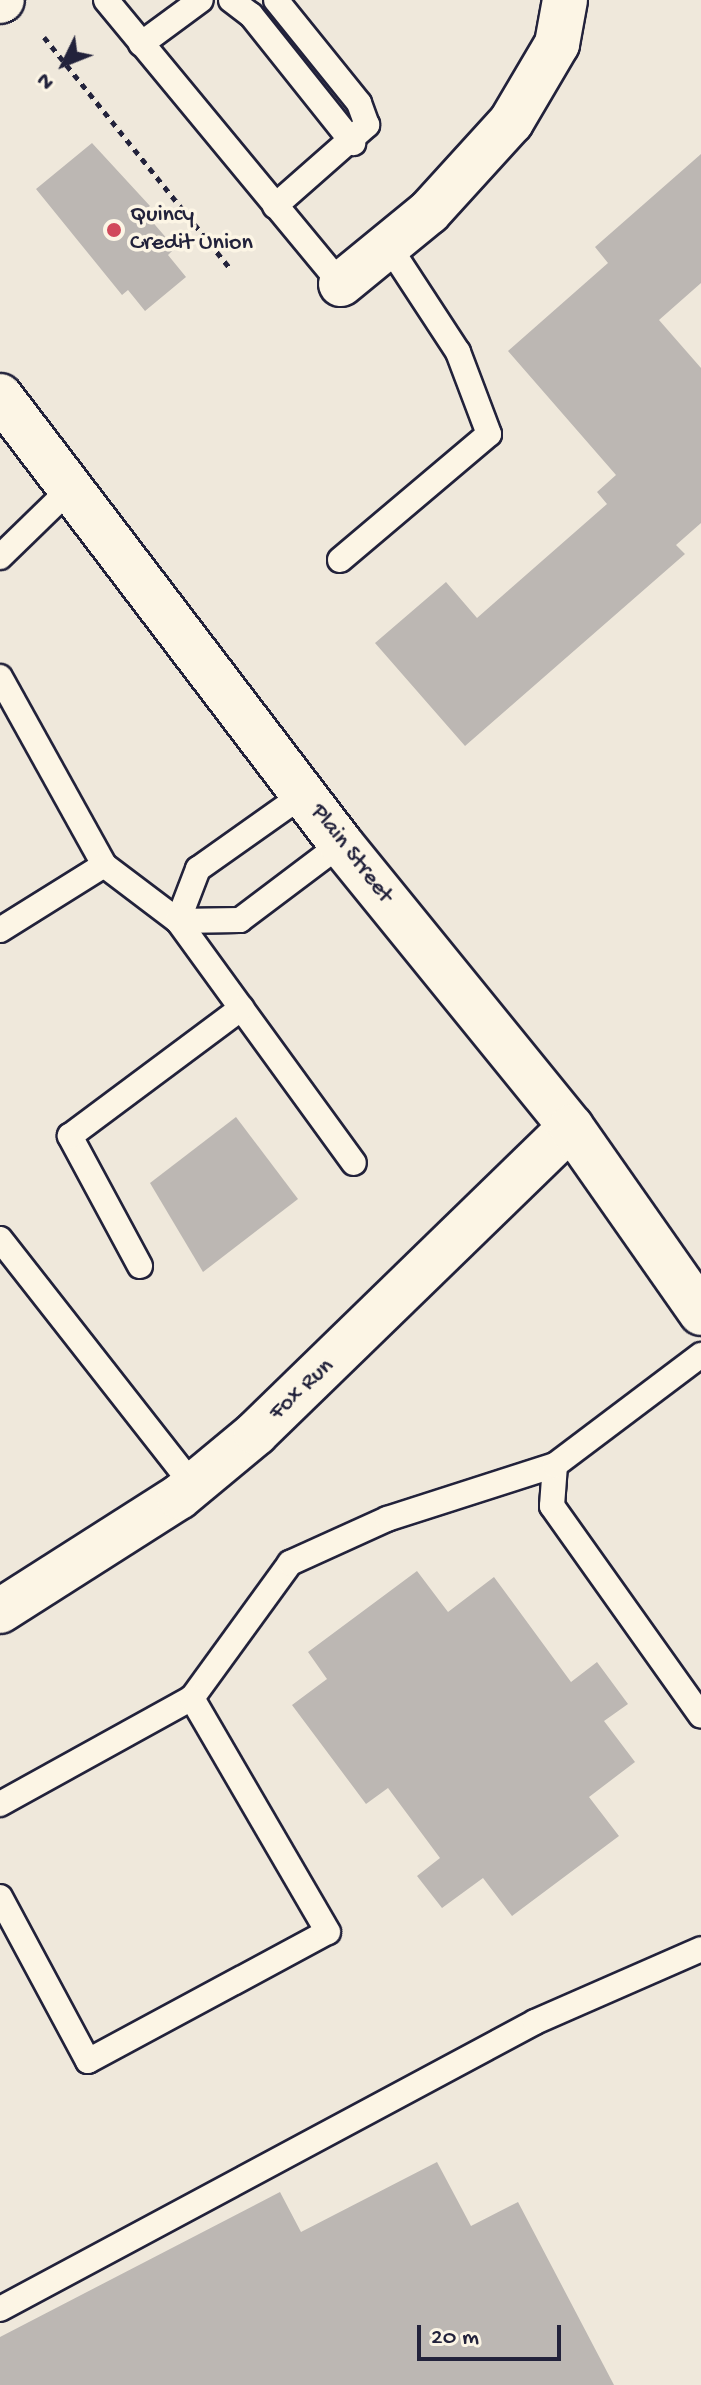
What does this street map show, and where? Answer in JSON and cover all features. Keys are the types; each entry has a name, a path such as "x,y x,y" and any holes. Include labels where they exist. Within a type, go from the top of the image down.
{"main road":[{"path":"341,284 388,245 481,158 538,85 557,44 565,0"},
{"name":"Plain Street","path":"0,396 341,844 571,1127 701,1313"},
{"name":"Fox Run","path":"0,1611 193,1485 329,1366 571,1127"}],"lane":[{"path":"106,0 341,284"},
{"path":"141,44 201,0"},
{"path":"231,0 251,15 353,143"},
{"path":"275,206 353,143 367,117 276,0"},
{"path":"340,560 489,434 458,352 388,245"},
{"path":"0,557 71,488"},
{"path":"0,677 104,865 178,921 354,1163"},
{"path":"178,921 198,869 304,794"},
{"path":"178,921 240,920 341,844"},
{"path":"0,930 104,865"},
{"path":"140,1266 70,1136 242,1008"},
{"path":"0,1239 193,1485"},
{"path":"0,1804 192,1698 290,1563 387,1519 555,1465 701,1355"},
{"path":"555,1465 552,1506 701,1716"},
{"path":"0,1897 88,2061 328,1932 192,1698"},
{"path":"0,2309 535,2022 701,1949"}],"path":[{"path":"44,37 229,267"}],"building":[{"name":"Quincy Credit Union","path":"92,143 150,206 143,211 175,248 168,255 186,277 145,311 128,290 122,295 36,189"},
{"path":"701,154 701,283 659,320 701,368 701,523 676,545 685,554 465,746 375,643 446,582 477,618 607,504 597,492 616,475 508,351 608,263 595,247"},
{"path":"236,1117 298,1199 203,1272 150,1183"},
{"path":"417,1571 448,1612 494,1577 571,1682 597,1662 628,1704 604,1721 635,1762 589,1797 619,1836 512,1916 483,1878 442,1908 417,1876 440,1858 388,1788 366,1804 292,1705 327,1679 308,1652"},
{"path":"437,2162 471,2226 518,2202 614,2385 0,2385 0,2337 280,2192 301,2232"}],"place":[{"name":"Quincy Credit Union","path":"114,230"}]}
